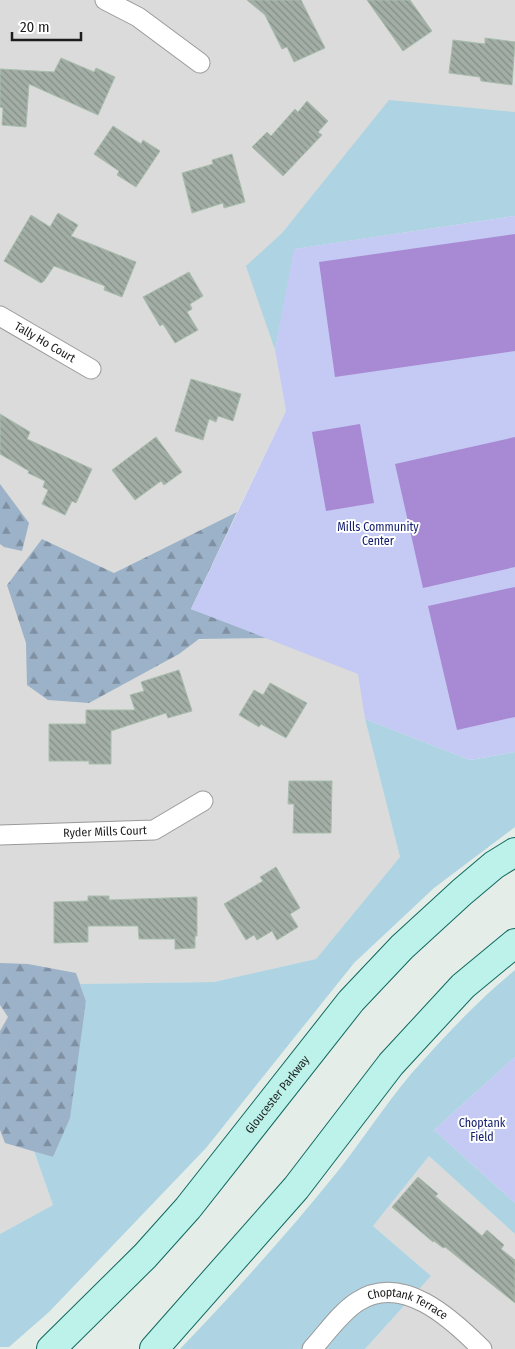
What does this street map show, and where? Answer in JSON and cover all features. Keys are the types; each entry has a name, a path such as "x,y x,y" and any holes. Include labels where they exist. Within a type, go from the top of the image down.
{"main road":[{"name":"Gloucester Parkway","path":"51,1349 145,1256 188,1208 357,994 402,947 462,892 494,865 515,852"},
{"path":"154,1349 296,1188 391,1064 463,986 515,942"}],"street":[{"path":"105,0 138,17 200,62"},
{"name":"Tally Ho Court","path":"0,316 91,369"},
{"name":"Ryder Mills Court","path":"0,835 154,830 203,802"},
{"name":"Choptank Terrace","path":"312,1349 357,1302 377,1294 397,1293 417,1299 437,1310 482,1349"}],"shaded area":[{"path":"0,0 515,0 515,112 389,101 282,233 247,266 275,350 286,411 237,512 114,573 42,540 26,643 269,638 359,674 365,719 400,857 316,959 214,982 18,985 29,1137 53,1205 0,1234"},
{"path":"389,100 515,112 515,216 295,249 275,350 246,266 282,233"},
{"path":"515,234 515,351 335,377 319,262"},
{"path":"360,424 374,503 326,511 312,432"},
{"path":"515,437 515,567 423,588 395,464"},
{"path":"515,587 515,717 457,730 428,606"},
{"path":"365,719 470,760 515,752 515,827 434,888 354,963 206,1148 49,1312 9,1347 0,1347 0,1234 53,1205 34,1151 53,1157 77,1054 86,1001 80,984 214,982 316,959 400,857"},
{"path":"515,970 515,1057 434,1130 515,1203 515,1234 429,1156 373,1226 431,1276 365,1349 180,1349 300,1217 338,1171 411,1074 474,1007"},
{"path":"429,1156 515,1234 515,1349 365,1349 431,1276 373,1226"}],"green space":[{"name":"Mills Community Center","path":"515,216 515,752 470,760 365,719 358,674 191,609 286,411 275,350 294,249"},
{"path":"0,484 29,523 22,551 4,547 0,544"},
{"path":"237,512 191,609 269,638 199,639 179,654 89,703 48,700 27,685 26,643 7,585 42,539 114,573"},
{"path":"0,963 28,964 76,973 86,1001 70,1118 53,1157 5,1143 0,1130 0,1031 8,1017 0,1005"},
{"name":"Choptank Field","path":"515,1057 515,1203 434,1130"}],"building":[{"path":"247,0 301,0 325,48 294,62 287,47 282,49 265,15"},
{"path":"367,0 410,0 432,31 403,51"},
{"path":"485,38 515,42 512,85 481,81 480,77 449,73 453,40 485,44"},
{"path":"61,58 94,72 96,68 115,77 98,115 29,84 26,127 2,125 3,108 0,107 0,69 54,72"},
{"path":"307,101 328,121 318,132 322,135 283,176 252,147 267,132 271,136 295,109 298,112"},
{"path":"113,126 141,144 143,140 160,151 136,187 117,175 119,171 94,154"},
{"path":"232,154 245,202 224,208 223,203 192,213 182,173 213,164 212,160"},
{"path":"58,213 78,225 71,236 136,262 122,297 104,290 105,286 54,266 41,283 4,261 31,215 50,227"},
{"path":"189,272 203,296 190,304 192,309 187,312 198,330 175,343 163,324 160,326 143,297"},
{"path":"191,379 241,394 233,421 218,416 216,422 209,419 203,440 175,431"},
{"path":"0,414 30,432 27,439 92,469 76,503 72,501 65,515 42,504 48,490 43,487 45,481 28,473 29,471 0,454"},
{"path":"156,437 182,472 164,485 161,481 135,500 112,470"},
{"path":"179,670 192,711 168,718 166,713 111,731 111,764 89,764 89,761 49,761 49,724 86,724 86,710 135,710 130,695 144,691 141,682"},
{"path":"270,683 307,703 286,738 261,724 259,727 239,715 254,690 263,695"},
{"path":"289,781 332,781 331,833 293,833 294,804 288,804"},
{"path":"276,867 300,908 290,914 298,927 277,940 272,931 257,940 254,935 246,940 224,904 263,881 260,877"},
{"path":"88,896 109,896 109,900 197,897 197,936 195,936 195,948 175,949 175,939 139,939 138,926 88,926 88,942 54,943 54,902 88,901"},
{"path":"418,1177 438,1194 435,1196 482,1236 487,1230 504,1245 501,1249 515,1260 515,1303 445,1247 443,1248 433,1242 392,1207"}]}
